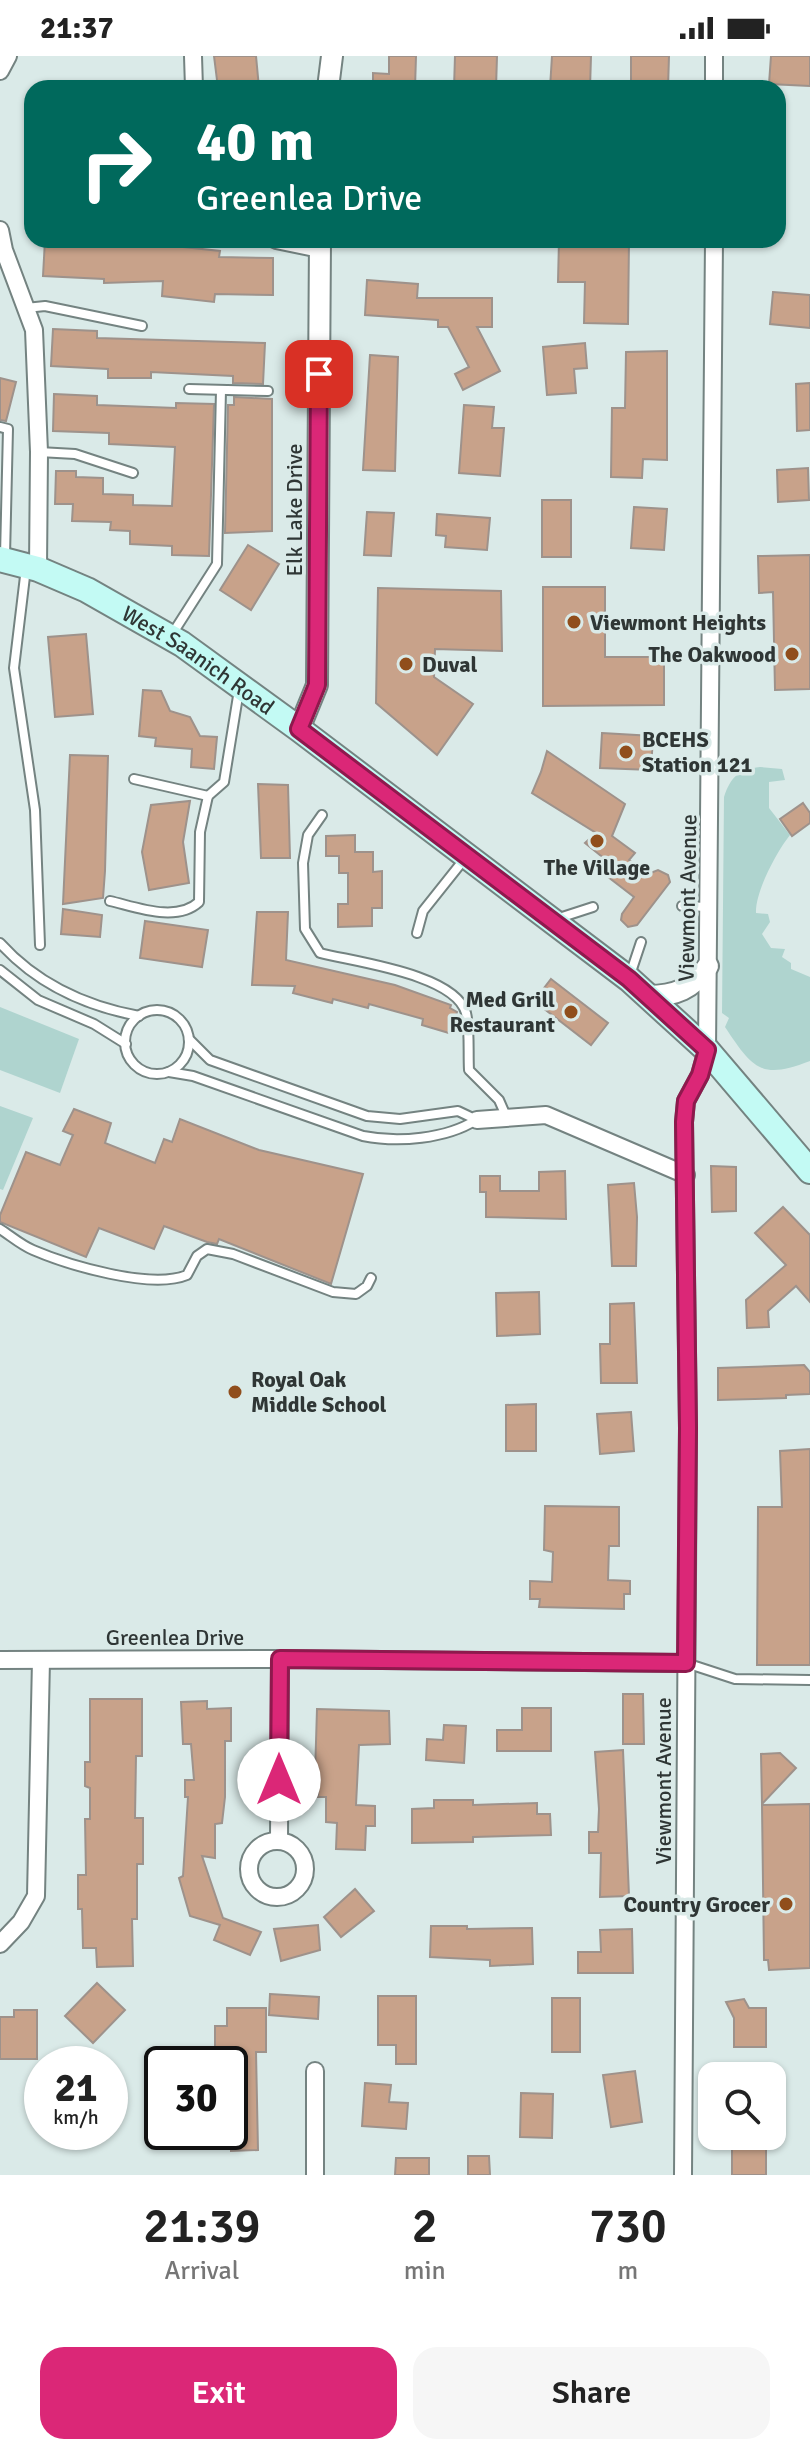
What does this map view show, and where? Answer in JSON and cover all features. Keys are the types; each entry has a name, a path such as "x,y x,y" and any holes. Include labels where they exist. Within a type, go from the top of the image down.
{"main road":[{"name":"West Saanich Road","path":"17,564 87,590 170,638 240,685 629,979 707,1050 810,1171"}],"street":[{"path":"0,71 8,56"},
{"path":"193,56 194,80"},
{"path":"329,80 332,56"},
{"path":"714,56 714,80"},
{"path":"0,230 4,250 34,330 36,349 39,452 17,564"},
{"name":"Elk Lake Drive","path":"299,729 317,685 320,248"},
{"name":"Viewmont Avenue","path":"683,2175 686,1663 684,1122 686,1101 700,1075 707,1050 714,248"},
{"path":"648,996 664,996 686,989 698,981 708,966"},
{"path":"477,1120 546,1115 686,1175"},
{"path":"279,1840 280,1659"},
{"name":"Greenlea Drive","path":"0,1660 686,1663"},
{"path":"0,1944 21,1922 36,1896 41,1660"},
{"path":"315,2071 315,2175"}],"lane":[{"path":"26,308 45,306 142,326"},
{"path":"189,389 268,391"},
{"path":"170,638 217,564 221,390"},
{"path":"0,427 8,429 17,564 14,668 35,810 40,945"},
{"path":"39,452 75,454 133,473"},
{"path":"110,901 155,912 191,910 199,902 200,832 208,796 224,782 240,685"},
{"path":"134,779 208,796"},
{"path":"322,815 308,835 303,863 305,929 320,953 431,980 453,993 466,1012 469,1070 499,1100 506,1116"},
{"path":"417,933 423,911 466,857"},
{"path":"682,906 708,907"},
{"path":"551,921 593,907"},
{"path":"629,979 641,942"},
{"path":"0,943 16,960 56,989 108,1010 139,1016"},
{"path":"0,970 38,1000 94,1024 126,1044"},
{"path":"148,1011 167,1011 183,1022 189,1039 210,1060 367,1116 400,1119 458,1111 477,1120 461,1130 401,1139 363,1136 193,1076 169,1072 159,1074 140,1069 133,1062 126,1044 127,1033 139,1016 148,1011"},
{"path":"169,1072 184,1059 189,1039"},
{"path":"0,1229 30,1249 103,1273 176,1280 187,1275 197,1256 207,1249 233,1254 333,1292 356,1294 367,1286 371,1278"},
{"path":"686,1663 735,1679 810,1680"}],"shaded area":[{"path":"760,767 782,769 785,780 769,782 769,808 790,835 768,872 759,894 756,913 768,914 770,922 762,934 771,948 785,949 782,957 791,963 791,969 810,977 810,1061 780,1070 769,1070 751,1061 725,1027 729,1018 722,1013 724,797 737,775"},
{"path":"0,1007 79,1039 60,1093 0,1070"},
{"path":"0,1106 33,1118 3,1190 0,1189"}],"building":[{"path":"214,56 256,56 258,80 217,80"},
{"path":"389,56 416,56 415,80 373,80 373,73 389,74"},
{"path":"455,56 497,56 496,80 454,80"},
{"path":"552,56 591,56 590,80 550,80"},
{"path":"631,56 669,56 668,80 631,80"},
{"path":"771,56 810,56 810,86 786,85 786,80 769,80"},
{"path":"45,248 193,248 220,251 219,257 273,258 273,295 215,294 214,302 162,296 163,281 104,283 104,279 43,276"},
{"path":"559,248 629,248 628,324 584,323 585,282 558,282"},
{"path":"367,280 418,284 417,298 492,298 492,327 477,327 500,371 463,390 455,374 469,367 448,327 438,327 438,320 365,315"},
{"path":"773,292 810,295 810,328 770,324"},
{"path":"53,329 97,331 97,338 265,343 263,384 233,383 233,376 151,372 151,378 108,378 108,369 51,366"},
{"path":"585,343 587,368 574,369 576,393 547,395 543,347"},
{"path":"667,351 667,460 643,459 642,478 611,477 612,408 625,408 626,352"},
{"path":"370,355 398,357 395,471 363,470"},
{"path":"0,378 16,382 6,421 0,420"},
{"path":"810,383 810,430 797,431 796,384"},
{"path":"54,394 97,396 97,405 176,408 176,403 214,404 209,556 172,555 172,546 130,544 130,531 110,530 111,522 72,521 73,504 55,504 56,471 76,471 76,477 103,478 103,494 133,495 133,505 172,506 175,447 109,444 109,433 53,431"},
{"path":"234,397 272,399 272,531 225,533 228,405 234,405"},
{"path":"464,405 494,407 492,428 504,428 500,476 459,473"},
{"path":"808,468 809,500 778,502 777,470"},
{"path":"542,500 571,500 571,557 542,557"},
{"path":"634,507 667,509 664,550 631,548"},
{"path":"367,512 394,513 391,556 364,555"},
{"path":"437,514 490,518 487,550 445,547 446,536 436,535"},
{"path":"248,545 279,564 251,610 220,590"},
{"path":"810,555 810,689 775,690 773,592 759,593 758,556"},
{"name":"Viewmont Heights","path":"543,587 605,587 605,657 664,657 664,705 543,706"},
{"name":"Duval","path":"378,588 501,591 502,651 435,649 434,677 473,704 437,755 376,703"},
{"path":"86,634 93,714 55,717 48,637"},
{"path":"143,690 161,691 170,711 190,717 200,736 217,737 214,769 191,767 192,749 155,746 156,738 139,736"},
{"name":"BCEHS Station 121","path":"602,733 653,736 651,770 600,768"},
{"path":"547,751 625,804 612,836 635,853 629,860 648,874 658,870 668,875 670,882 637,925 628,927 621,920 634,897 599,870 606,860 585,843 596,833 532,793"},
{"path":"70,755 108,756 105,871 103,898 63,904"},
{"path":"258,784 288,785 290,858 261,858"},
{"path":"190,801 183,842 189,883 149,890 142,852 151,805"},
{"path":"803,803 810,813 810,823 792,836 780,819"},
{"path":"355,835 355,852 373,852 373,872 382,871 382,908 372,908 372,926 338,927 338,904 348,904 348,873 339,873 339,856 326,856 326,836"},
{"path":"63,909 102,915 100,937 61,934"},
{"path":"257,912 288,912 286,960 395,985 451,1005 450,1008 457,1012 452,1029 449,1033 422,1025 423,1019 369,1004 368,1008 333,999 332,1003 293,993 295,986 252,985"},
{"path":"145,921 208,930 202,967 140,958"},
{"name":"Med Grill Restaurant","path":"551,979 608,1023 591,1045 534,1001"},
{"path":"74,1109 111,1123 105,1143 155,1163 164,1139 172,1142 180,1119 259,1150 363,1174 331,1284 219,1239 217,1244 207,1242 164,1226 154,1249 99,1228 86,1257 0,1222 0,1215 26,1152 60,1165 73,1135 63,1131"},
{"path":"711,1166 736,1167 736,1211 712,1212"},
{"path":"565,1171 566,1219 486,1217 486,1192 480,1192 480,1176 500,1176 500,1191 539,1191 539,1172"},
{"path":"634,1183 636,1266 612,1266 608,1185"},
{"path":"783,1207 810,1235 810,1302 796,1286 768,1311 769,1327 747,1328 746,1300 786,1265 755,1233"},
{"path":"539,1292 540,1334 497,1336 496,1293"},
{"path":"634,1303 637,1383 601,1383 600,1344 610,1344 610,1304"},
{"path":"804,1365 810,1372 810,1394 786,1395 786,1398 718,1400 718,1368"},
{"path":"536,1404 536,1451 506,1451 506,1405"},
{"path":"631,1412 634,1451 600,1454 597,1414"},
{"path":"810,1449 810,1665 757,1665 758,1507 782,1507 780,1451"},
{"path":"545,1506 619,1507 619,1546 609,1546 608,1580 630,1581 630,1594 624,1594 624,1609 539,1607 540,1599 530,1599 530,1581 552,1582 553,1552 544,1550"},
{"path":"623,1694 643,1694 644,1744 623,1744"},
{"path":"90,1699 142,1699 142,1756 136,1756 135,1818 143,1818 143,1864 137,1864 137,1919 132,1919 133,1966 97,1967 96,1948 83,1948 78,1875 86,1875 85,1819 90,1819 90,1788 85,1786 85,1762 90,1762"},
{"path":"207,1701 207,1709 231,1708 231,1741 225,1741 225,1797 222,1823 215,1824 215,1858 202,1856 223,1918 261,1932 250,1955 214,1940 220,1925 190,1916 179,1878 183,1876 188,1797 185,1797 185,1780 194,1780 191,1744 183,1744 181,1702"},
{"path":"522,1708 551,1708 551,1751 497,1751 497,1730 522,1730"},
{"path":"317,1709 389,1711 390,1744 359,1745 356,1805 375,1806 375,1826 366,1826 365,1850 336,1849 337,1823 326,1822 326,1797 318,1797 319,1775 315,1775"},
{"path":"444,1725 466,1726 464,1763 426,1760 427,1739 443,1740"},
{"path":"623,1750 629,1896 600,1897 601,1853 589,1853 589,1832 598,1832 595,1752"},
{"path":"780,1753 796,1768 762,1804 761,1754"},
{"path":"434,1800 473,1800 473,1805 537,1803 537,1814 550,1814 551,1835 473,1837 473,1842 412,1843 412,1809 434,1808"},
{"name":"Country Grocer","path":"810,1804 810,1968 769,1970 768,1960 764,1960 762,1805"},
{"path":"355,1889 374,1911 341,1937 324,1917"},
{"path":"318,1925 320,1950 281,1961 274,1929"},
{"path":"431,1926 532,1928 533,1964 490,1966 490,1960 430,1957"},
{"path":"632,1929 633,1973 578,1973 578,1952 601,1952 600,1930"},
{"path":"97,1983 125,2010 93,2043 65,2016"},
{"path":"270,1994 319,1997 318,2019 269,2015"},
{"path":"378,1996 416,1996 416,2064 396,2064 396,2045 378,2045"},
{"path":"552,1998 580,1998 580,2052 552,2052"},
{"path":"744,1999 749,2008 766,2008 766,2047 734,2047 734,2018 726,2002"},
{"path":"227,2008 266,2008 266,2052 256,2052 258,2150 231,2151 248,2150 248,2046 215,2046 215,2026 227,2026"},
{"path":"14,2010 37,2010 37,2046 24,2046 24,2059 0,2059 0,2017 14,2017"},
{"path":"635,2071 642,2122 611,2127 603,2075"},
{"path":"365,2083 391,2085 389,2102 408,2103 406,2129 362,2126"},
{"path":"521,2093 553,2094 552,2138 520,2137"},
{"path":"732,2150 766,2150 766,2175 732,2175"},
{"path":"468,2156 489,2156 490,2175 468,2175"},
{"path":"396,2158 429,2158 429,2175 395,2175"}],"place":[{"name":"Viewmont Heights","path":"574,622"},
{"name":"The Oakwood","path":"792,654"},
{"name":"Duval","path":"406,664"},
{"name":"BCEHS Station 121","path":"626,752"},
{"name":"The Village","path":"597,841"},
{"name":"Med Grill Restaurant","path":"571,1012"},
{"name":"Royal Oak Middle School","path":"235,1392"},
{"name":"Country Grocer","path":"786,1904"}],"route":[{"path":"279,1780 280,1659 686,1663 688,1428 684,1122 686,1101 700,1075 707,1050 629,979 299,729 317,685 319,374"}]}
